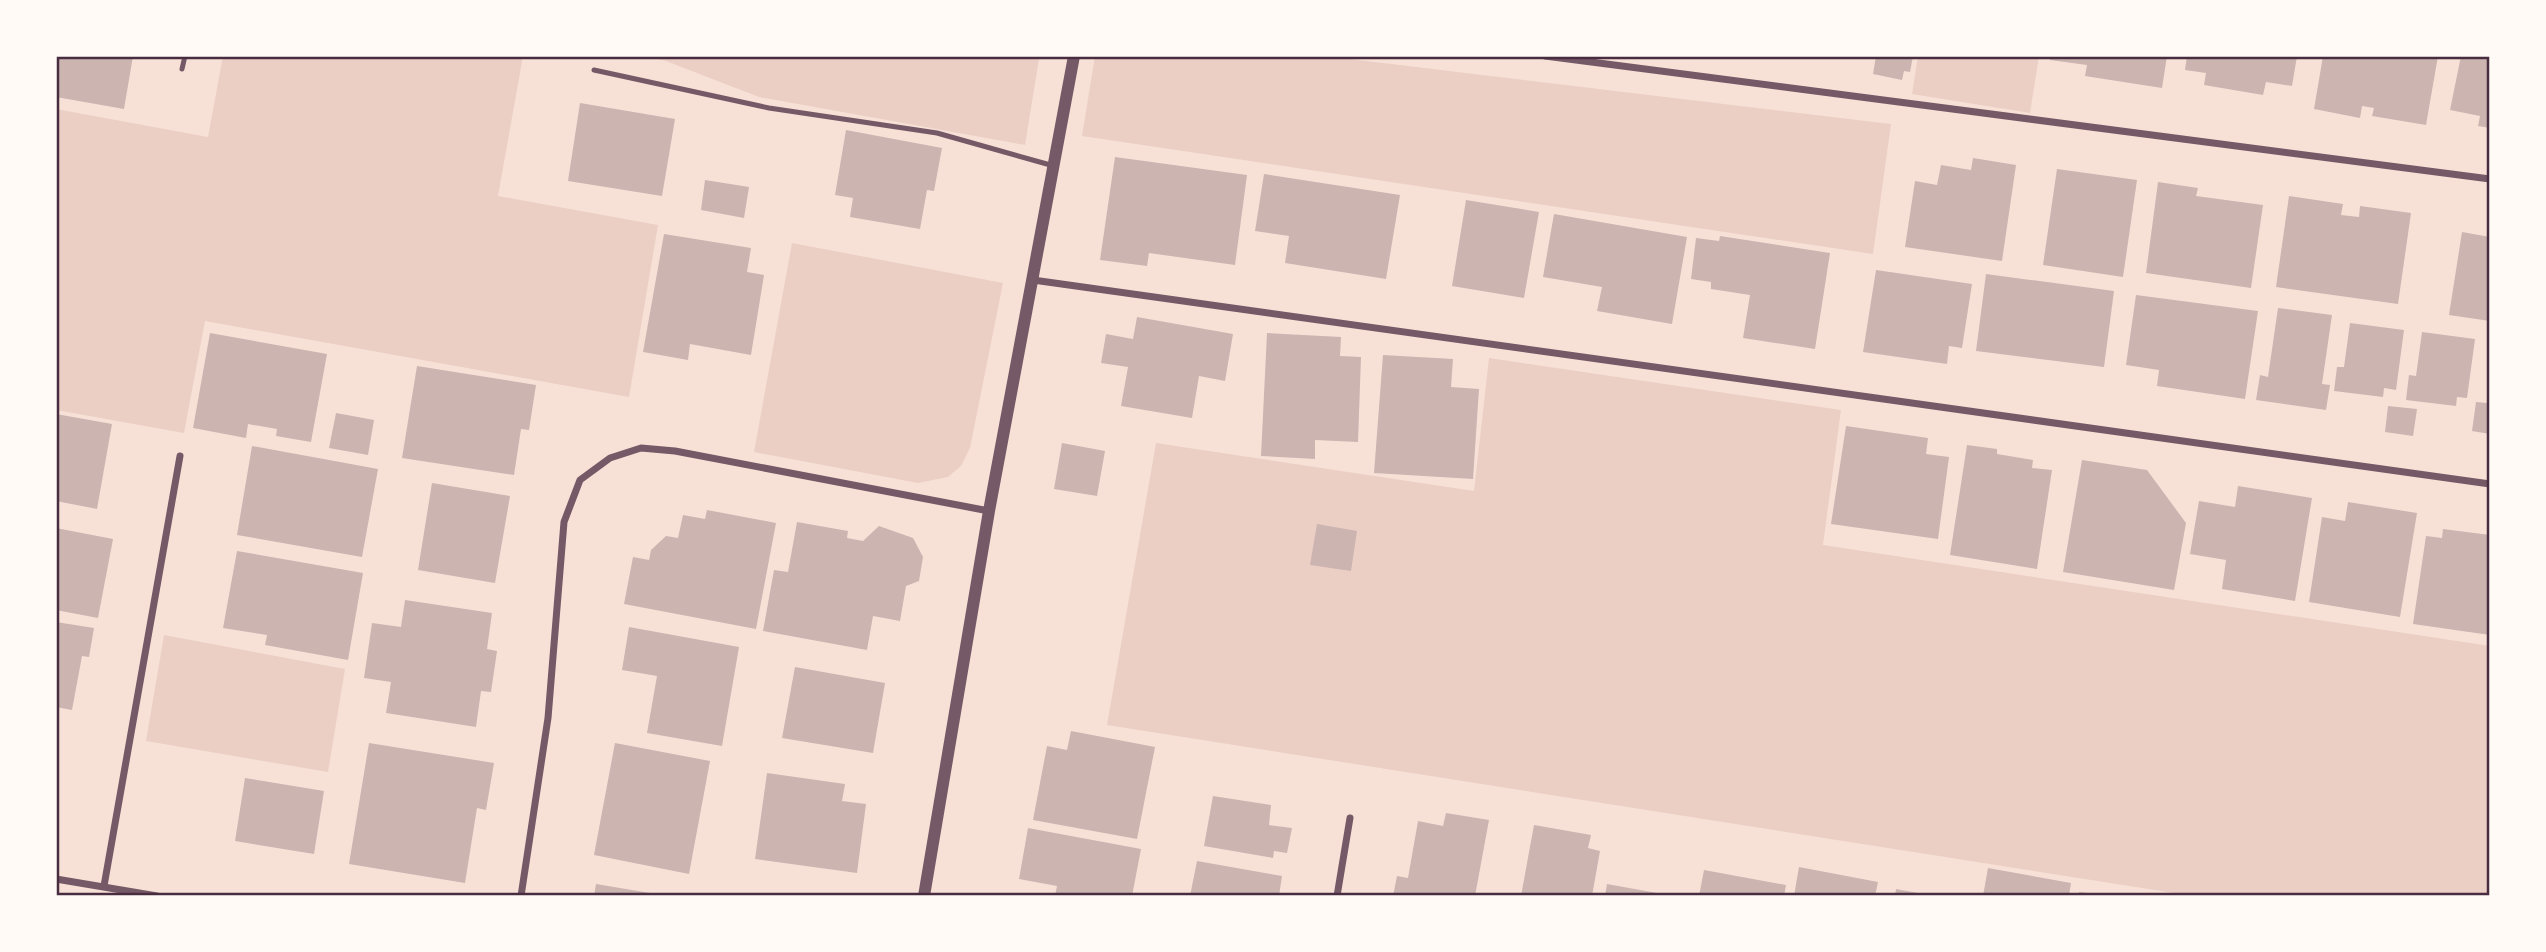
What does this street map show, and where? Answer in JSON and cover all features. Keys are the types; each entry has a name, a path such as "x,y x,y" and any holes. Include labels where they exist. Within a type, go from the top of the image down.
{"street":[{"path":"924,896 989,512 1074,56"},
{"path":"1545,56 2490,179"},
{"path":"1033,280 2490,484"},
{"path":"521,896 548,718 565,522 580,480 610,457 642,448 675,450 989,512"},
{"path":"104,886 180,456"},
{"path":"1337,896 1350,818"},
{"path":"56,879 157,896"}],"lane":[{"path":"182,69 185,56"},
{"path":"594,70 769,108 937,133 1054,166"}],"shaded area":[{"path":"223,56 523,56 498,196 658,225 629,397 205,321 184,433 56,410 56,109 208,137"},
{"path":"646,56 1020,56 1039,59 1025,145 759,97 666,61"},
{"path":"1095,56 1325,56 1891,124 1873,254 1082,136"},
{"path":"1918,56 2039,56 2030,113 1912,94"},
{"path":"792,243 1003,283 970,448 961,466 948,477 918,483 754,452"},
{"path":"1489,358 1841,410 1823,545 2490,646 2490,896 2193,896 1107,725 1156,443 1474,491"},
{"path":"164,635 345,669 328,772 146,741"}],"building":[{"path":"56,56 133,56 124,109 56,97"},
{"path":"1876,56 1913,56 1910,72 1904,71 1902,80 1873,74"},
{"path":"2051,56 2167,56 2162,88 2085,76 2087,65 2050,60"},
{"path":"2187,56 2297,56 2292,86 2266,82 2263,95 2204,85 2206,73 2185,70"},
{"path":"2323,56 2438,56 2426,125 2372,116 2374,108 2362,106 2360,118 2314,109"},
{"path":"2461,56 2490,56 2490,128 2478,126 2480,116 2450,110"},
{"path":"580,103 675,119 662,196 568,181"},
{"path":"846,130 942,148 934,191 927,190 920,229 850,217 853,198 835,195"},
{"path":"1115,157 1247,175 1235,265 1149,253 1147,266 1100,260"},
{"path":"1973,158 2016,165 2002,261 1905,247 1915,181 1937,185 1941,165 1971,170"},
{"path":"2057,169 2137,180 2123,277 2043,265"},
{"path":"1264,174 1400,195 1386,279 1285,263 1289,236 1255,231"},
{"path":"705,180 749,187 744,218 701,210"},
{"path":"2158,182 2198,188 2196,196 2263,205 2251,288 2146,273"},
{"path":"2289,196 2343,204 2341,215 2359,217 2360,206 2411,213 2398,304 2276,287"},
{"path":"1466,200 1539,212 1524,298 1452,286"},
{"path":"1554,214 1687,237 1672,324 1597,311 1602,287 1543,277"},
{"path":"2462,232 2490,237 2490,321 2449,315"},
{"path":"664,234 751,248 747,272 764,275 751,355 690,344 688,360 643,352"},
{"path":"1720,236 1830,253 1815,349 1743,338 1750,295 1711,289 1711,282 1691,279 1696,238 1719,241"},
{"path":"1876,270 1972,284 1962,348 1949,346 1947,364 1863,352"},
{"path":"1986,274 2114,291 2104,367 1976,351"},
{"path":"2136,295 2258,311 2245,399 2157,386 2159,370 2126,365"},
{"path":"2278,308 2332,315 2322,384 2330,385 2326,410 2256,400 2260,375 2268,377"},
{"path":"1137,317 1233,334 1225,381 1199,376 1192,418 1121,406 1128,367 1101,363 1106,334 1133,339"},
{"path":"2350,323 2404,330 2396,390 2384,388 2383,397 2334,391 2337,367 2344,367"},
{"path":"2422,332 2475,339 2467,398 2457,397 2456,406 2406,400 2409,375 2416,376"},
{"path":"210,333 327,354 311,442 276,436 277,429 248,424 246,438 193,428"},
{"path":"1267,333 1341,337 1340,356 1361,357 1358,442 1315,440 1315,459 1261,456"},
{"path":"1383,355 1453,359 1451,387 1479,389 1473,479 1374,473"},
{"path":"417,366 536,385 529,430 521,429 514,475 402,458"},
{"path":"2488,396 2490,434 2472,431 2476,402 2487,403"},
{"path":"2388,406 2417,409 2413,436 2385,432"},
{"path":"336,413 374,420 368,455 329,448"},
{"path":"56,414 112,424 97,509 56,501"},
{"path":"1846,426 1928,438 1926,454 1949,457 1938,539 1831,524"},
{"path":"1062,443 1105,451 1097,496 1054,489"},
{"path":"1967,445 1997,449 1997,454 2033,460 2032,468 2052,470 2037,569 1950,555"},
{"path":"252,446 378,469 362,557 237,535"},
{"path":"2082,460 2147,470 2186,523 2174,590 2063,572"},
{"path":"432,483 510,496 495,583 418,570"},
{"path":"2238,486 2312,498 2295,601 2222,589 2226,560 2190,554 2199,501 2235,507"},
{"path":"2348,502 2417,513 2400,617 2309,602 2322,517 2345,521"},
{"path":"707,510 776,523 756,629 624,604 633,557 649,560 651,550 666,536 678,538 683,515 705,519"},
{"path":"797,522 848,531 847,538 863,541 879,526 913,538 923,557 919,581 906,586 900,621 873,616 867,650 763,631 774,570 788,572"},
{"path":"1317,524 1357,531 1351,571 1310,565"},
{"path":"56,528 113,539 98,618 56,610"},
{"path":"2443,529 2490,535 2490,635 2413,624 2426,536 2442,538"},
{"path":"237,551 363,573 348,660 265,645 267,635 223,628"},
{"path":"405,600 492,613 487,649 497,651 491,692 481,691 476,727 386,713 391,682 364,678 372,623 401,627"},
{"path":"56,622 94,628 89,657 82,656 72,710 56,707"},
{"path":"629,627 739,647 722,746 647,733 657,676 622,670"},
{"path":"795,667 885,683 873,753 782,738"},
{"path":"1071,731 1155,747 1137,839 1033,820 1047,746 1067,750"},
{"path":"369,743 494,763 486,810 477,808 465,883 349,864"},
{"path":"615,743 710,761 689,874 594,855"},
{"path":"767,773 845,784 842,801 866,804 857,873 755,859"},
{"path":"245,778 324,791 314,854 235,841"},
{"path":"1213,796 1271,805 1269,825 1292,828 1287,853 1274,851 1273,858 1204,846"},
{"path":"1446,813 1489,820 1475,896 1393,896 1397,876 1408,878 1418,821 1443,826"},
{"path":"1534,825 1591,835 1588,848 1600,851 1592,896 1521,896"},
{"path":"1028,828 1141,849 1132,896 1055,896 1057,886 1019,879"},
{"path":"1197,861 1282,876 1279,896 1190,896"},
{"path":"1799,867 1878,882 1875,896 1794,896"},
{"path":"1988,868 2071,883 2069,896 1983,896"},
{"path":"1704,870 1786,885 1784,896 1699,896"},
{"path":"596,884 662,895 594,896"},
{"path":"1607,884 1668,895 1668,896 1605,896"},
{"path":"1896,889 1929,895 1895,896"},
{"path":"2079,892 2098,894 2098,896 2079,896"}]}
